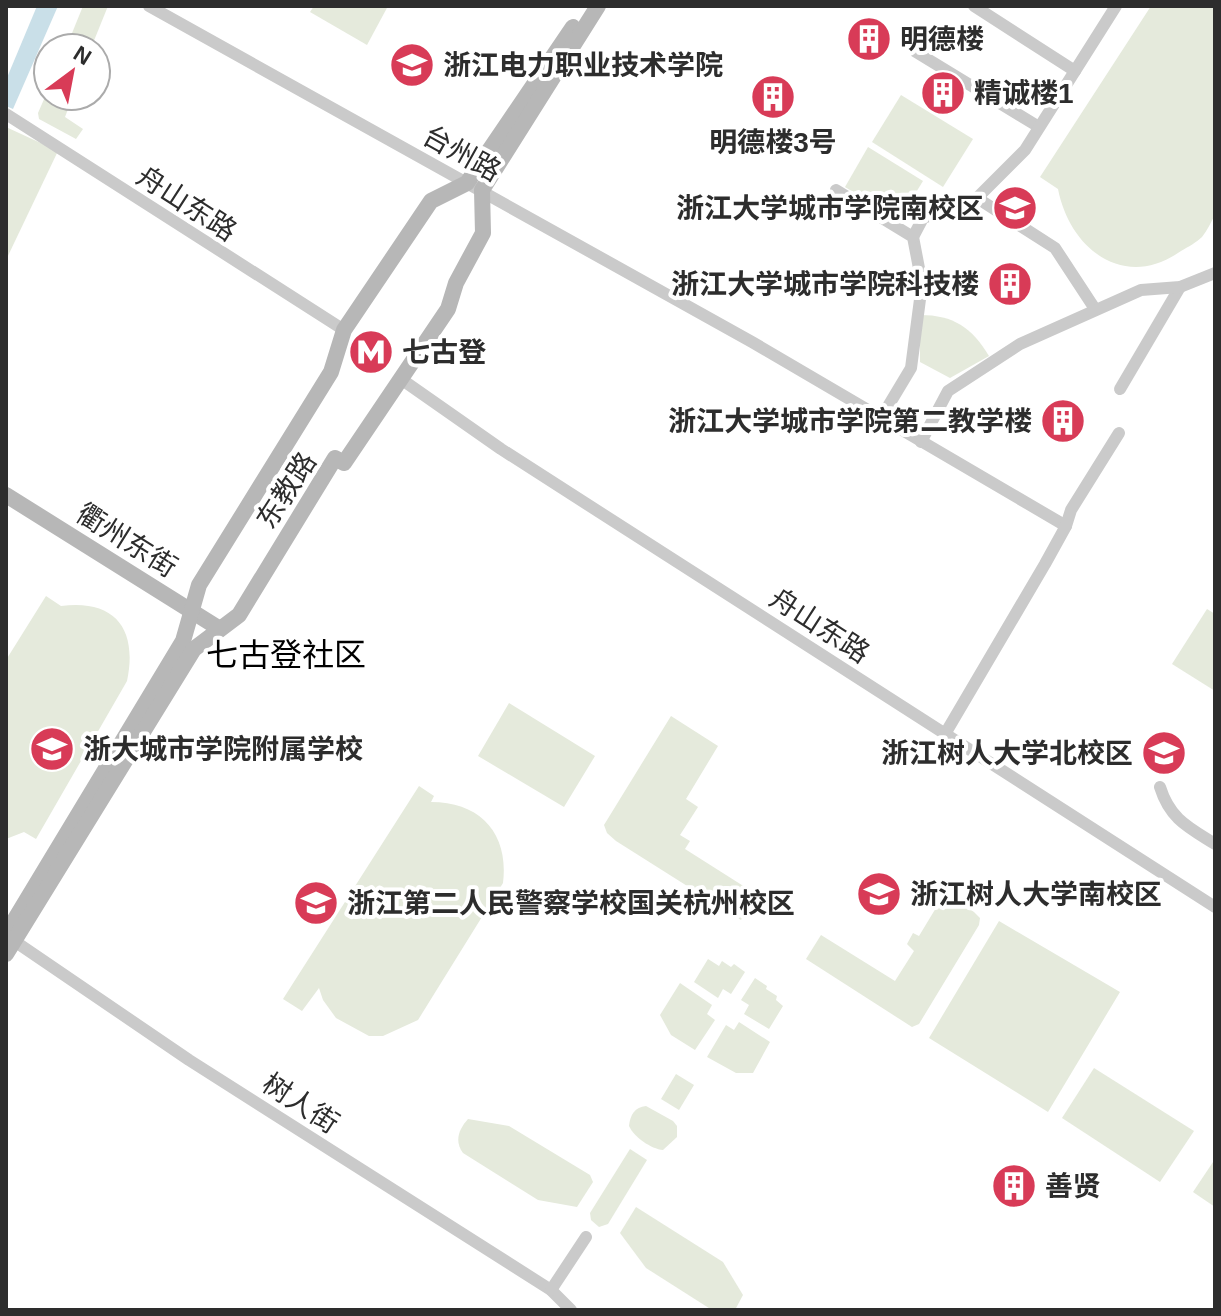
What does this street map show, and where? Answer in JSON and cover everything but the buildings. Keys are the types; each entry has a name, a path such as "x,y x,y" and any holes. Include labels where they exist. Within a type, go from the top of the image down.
{"street":[{"name":"台州路","path":"149,6 752,342 1066,526"},
{"name":"东教路","path":"8,941 183,641 199,585 331,372 344,330 431,201 474,187 587,6"},
{"path":"474,187 598,6"},
{"path":"974,6 1075,71"},
{"path":"881,418 911,368 922,284 913,237 923,218 977,198 1025,150 1116,6"},
{"path":"916,52 1039,127"},
{"name":"舟山东路","path":"6,114 344,330"},
{"name":"东教路","path":"8,941 194,649 239,615 335,458 344,463 448,309 456,283 483,233 474,187"},
{"path":"836,190 913,237"},
{"path":"977,198 1055,248 1095,309"},
{"path":"921,442 948,391 1020,344 1141,290 1180,287 1215,273"},
{"path":"1120,389 1180,287"},
{"name":"舟山东路","path":"401,379 501,449 1215,907"},
{"path":"945,734 1066,526 1071,510 1119,433"},
{"name":"衢州东街","path":"6,495 220,629"},
{"path":"1160,787 1165,803 1180,822 1215,844"},
{"name":"树人街","path":"8,941 551,1290 571,1310"},
{"path":"551,1290 586,1237"}],"shaded area":[{"path":"83,6 108,6 97,32 72,32"},
{"path":"314,6 388,6 367,45 310,12"},
{"path":"1151,6 1215,6 1215,215 1204,235 1195,243 1160,262 1140,267 1121,265 1103,258 1087,246 1064,211 1058,189 1040,177"},
{"path":"901,95 973,139 943,187 872,142"},
{"path":"67,112 65,117 83,129 76,139 39,119 38,113"},
{"path":"6,127 58,151 6,260"},
{"path":"868,147 923,181 899,220 845,187"},
{"path":"920,315 943,317 961,325 976,338 989,356 950,378 920,362"},
{"name":"浙大城市学院附属学校","path":"46,596 61,606 96,607 109,613 125,633 130,663 127,681 36,839 24,832 6,839 6,660"},
{"path":"1207,609 1215,614 1215,691 1172,664"},
{"path":"509,703 595,756 564,807 478,756"},
{"path":"671,716 718,746 686,799 698,807 680,835 690,841 685,849 756,894 741,920 616,841 604,825"},
{"path":"419,786 434,796 431,802 464,808 488,824 501,850 503,883 418,1020 383,1036 369,1036 336,1018 323,1000 319,988 302,1011 283,999"},
{"path":"945,893 974,912 980,918 979,925 919,1024 912,1027 806,959 821,935 895,981 914,951 907,944 913,933 919,936"},
{"path":"999,921 1120,992 1048,1112 929,1038"},
{"path":"708,959 719,966 722,961 731,967 734,964 745,972 731,994 723,989 718,998 694,982"},
{"path":"755,978 777,996 776,1000 783,1006 769,1029 744,1014 749,1005 741,1000"},
{"path":"680,983 712,1005 707,1014 715,1020 695,1050 671,1035 660,1015"},
{"path":"739,1022 770,1042 753,1073 736,1073 707,1057 726,1025 734,1030"},
{"path":"1094,1068 1194,1131 1160,1182 1062,1118"},
{"path":"676,1074 694,1085 679,1110 661,1099"},
{"path":"646,1106 677,1126 677,1137 663,1150 643,1142 629,1126 634,1112"},
{"path":"468,1119 509,1126 590,1175 593,1182 577,1207 538,1200 463,1153 459,1135"},
{"path":"630,1149 647,1160 608,1224 599,1227 591,1220 590,1213"},
{"path":"1215,1159 1215,1207 1193,1192"},
{"path":"636,1207 723,1262 743,1295 735,1310 712,1310 646,1268 620,1233"}],"water":[{"path":"37,6 58,6 47,32 32,32 32,66 13,109 6,106 6,80"}],"place":[{"name":"明德楼","path":"869,39"},
{"name":"浙江电力职业技术学院","path":"412,65"},
{"name":"精诚楼1","path":"943,93"},
{"name":"明德楼3号","path":"773,97"},
{"name":"浙江大学城市学院南校区","path":"1015,208"},
{"name":"浙江大学城市学院科技楼","path":"1010,284"},
{"name":"七古登","path":"371,352"},
{"name":"浙江大学城市学院第二教学楼","path":"1063,421"},
{"name":"浙大城市学院附属学校","path":"52,749"},
{"name":"浙江树人大学北校区","path":"1164,753"},
{"name":"浙江树人大学南校区","path":"879,894"},
{"name":"浙江第二人民警察学校国关杭州校区","path":"316,903"},
{"name":"善贤","path":"1014,1186"}],"district":[{"name":"七古登社区","path":"286,655"}]}
